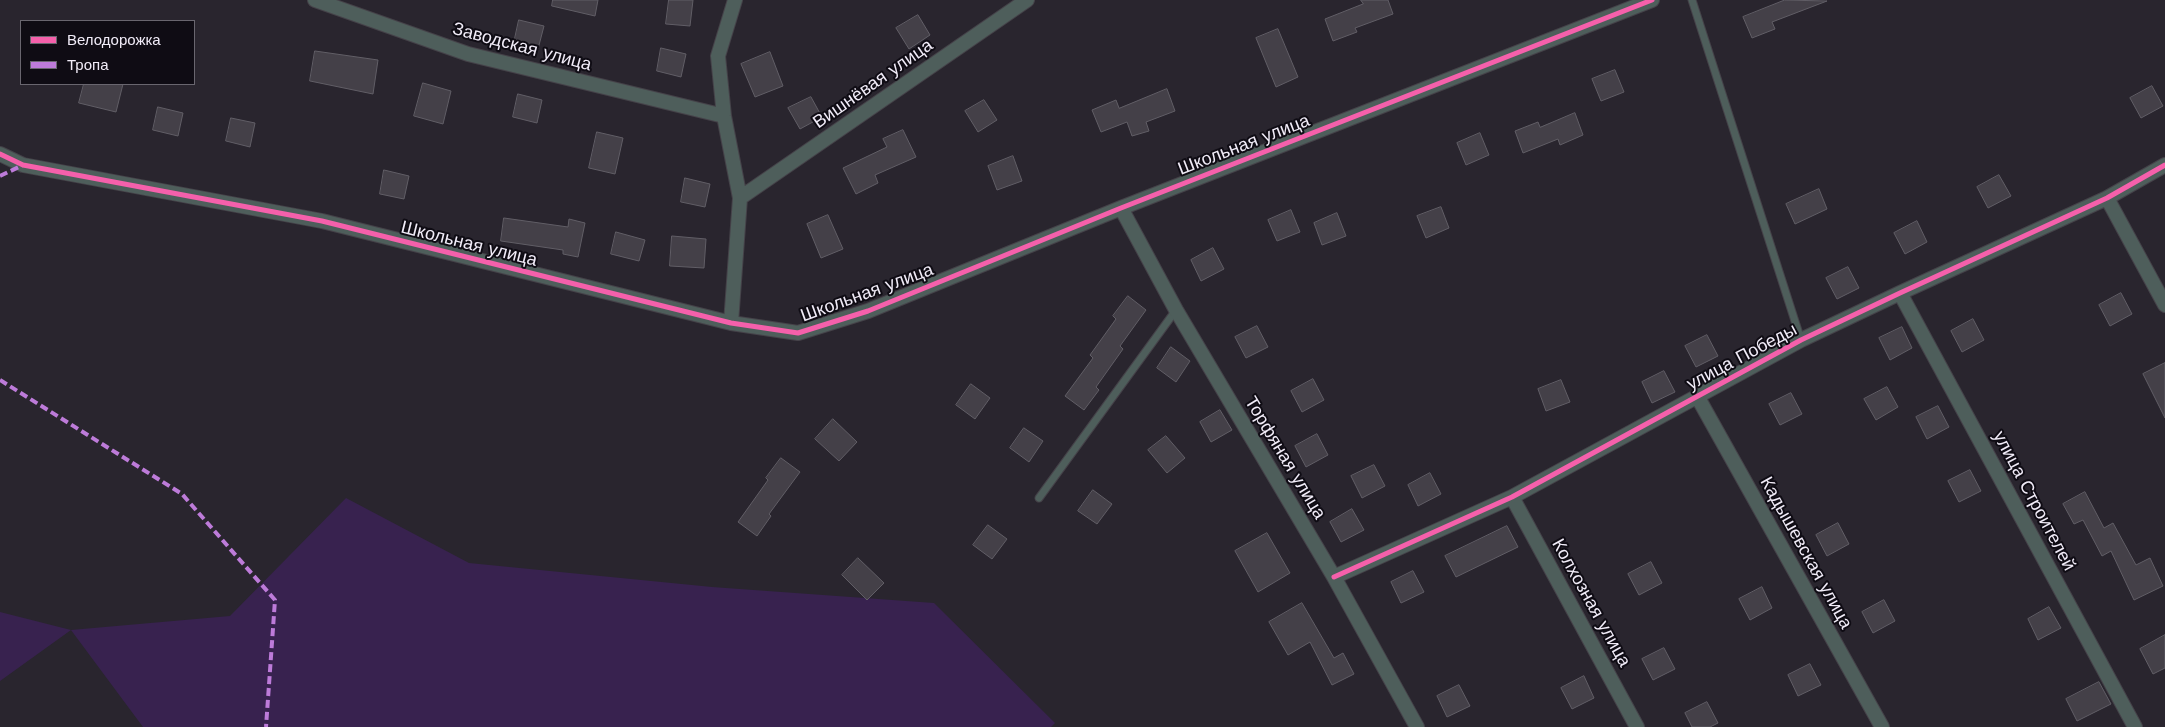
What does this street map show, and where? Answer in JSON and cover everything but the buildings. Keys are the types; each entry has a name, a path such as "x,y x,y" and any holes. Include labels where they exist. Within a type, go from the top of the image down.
{"street":[{"name":"Заводская улица","path":"315,0 468,54 724,116"},
{"path":"731,324 740,198 724,116 718,56 735,0"},
{"name":"Вишнёвая улица","path":"740,198 1027,0"},
{"name":"Школьная улица","path":"0,154 23,165 322,221 731,324 798,333 868,311 1121,208 1652,0"},
{"name":"улица Победы","path":"1334,577 1512,497 1802,340 2107,198 2165,164"},
{"path":"2107,198 2165,305"},
{"name":"Торфяная улица","path":"1121,208 1176,310 1334,577 1417,727"},
{"name":"улица Строителей","path":"1900,293 2135,727"},
{"name":"Кадышевская улица","path":"1697,396 1882,727"},
{"name":"Колхозная улица","path":"1512,497 1637,727"}],"lane":[{"path":"1692,0 1802,340"},
{"path":"1039,498 1176,310"}],"shaded area":[{"path":"346,498 469,563 712,587 934,603 1055,723 1051,727 143,727 71,630 230,616"},
{"path":"0,612 71,630 0,681"}],"marked path":[{"path":"0,176 23,165"},
{"path":"0,380 182,494 275,600 266,727"}],"cycle path":[{"path":"0,154 23,165 322,221 731,323 798,333 868,311 1121,208 1652,0"},
{"path":"1334,577 1512,497 1801,340 2107,198 2165,165"}]}
